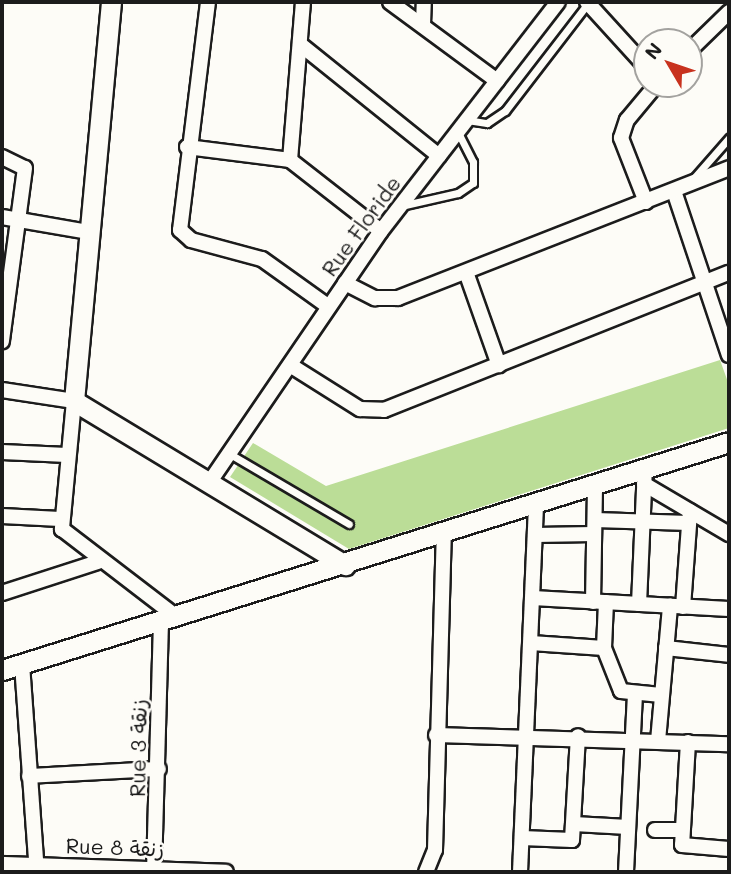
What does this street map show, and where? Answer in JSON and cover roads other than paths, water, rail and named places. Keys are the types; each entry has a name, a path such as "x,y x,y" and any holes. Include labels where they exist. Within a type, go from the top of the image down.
{"street":[{"path":"111,2 74,401 60,519 68,538 169,621"},
{"path":"208,2 178,219 183,234 262,259 329,307"},
{"path":"290,160 303,2"},
{"path":"390,2 497,81"},
{"path":"423,25 424,2"},
{"path":"588,2 633,52"},
{"name":"Rue Floride","path":"209,482 381,231 497,81 552,4"},
{"path":"703,37 729,12"},
{"path":"301,45 439,156"},
{"path":"645,98 627,120 621,138 646,202"},
{"path":"187,147 290,160 381,231"},
{"path":"2,157 25,169 19,220 7,280 2,341"},
{"path":"345,283 385,300 466,272 729,168"},
{"path":"681,188 704,285 729,355"},
{"path":"2,217 88,232"},
{"path":"466,272 499,365"},
{"path":"289,365 353,406 375,411 499,365 729,273"},
{"path":"2,390 74,401 345,565"},
{"path":"2,670 169,621 595,484 644,477 729,442"},
{"path":"2,452 67,456"},
{"path":"644,477 690,517 729,534"},
{"path":"639,604 644,477"},
{"path":"595,484 599,602 604,648 616,665 616,686 635,694 661,695"},
{"path":"520,872 536,502"},
{"path":"2,516 60,519"},
{"path":"535,535 690,517"},
{"path":"659,741 666,648 677,606 690,517"},
{"path":"426,872 435,850 436,735 446,632 444,533"},
{"path":"2,593 98,562"},
{"path":"533,598 729,609"},
{"name":"Rue 3 زنقة","path":"154,871 169,621"},
{"path":"531,643 604,648"},
{"path":"666,648 729,654"},
{"path":"22,664 37,869"},
{"path":"626,872 635,694"},
{"path":"436,735 578,736 729,744"},
{"path":"522,838 569,842 574,824 578,736"},
{"path":"688,742 681,830 685,848 729,849"},
{"path":"29,776 159,769"},
{"path":"574,824 628,827"},
{"path":"655,830 681,830"},
{"name":"Rue 8 زنقة","path":"2,864 37,869 226,872"}],"lane":[{"path":"401,206 458,193 473,183 472,162 462,126 496,120 588,2"},
{"path":"681,188 729,138"},
{"path":"229,453 349,524"}]}
